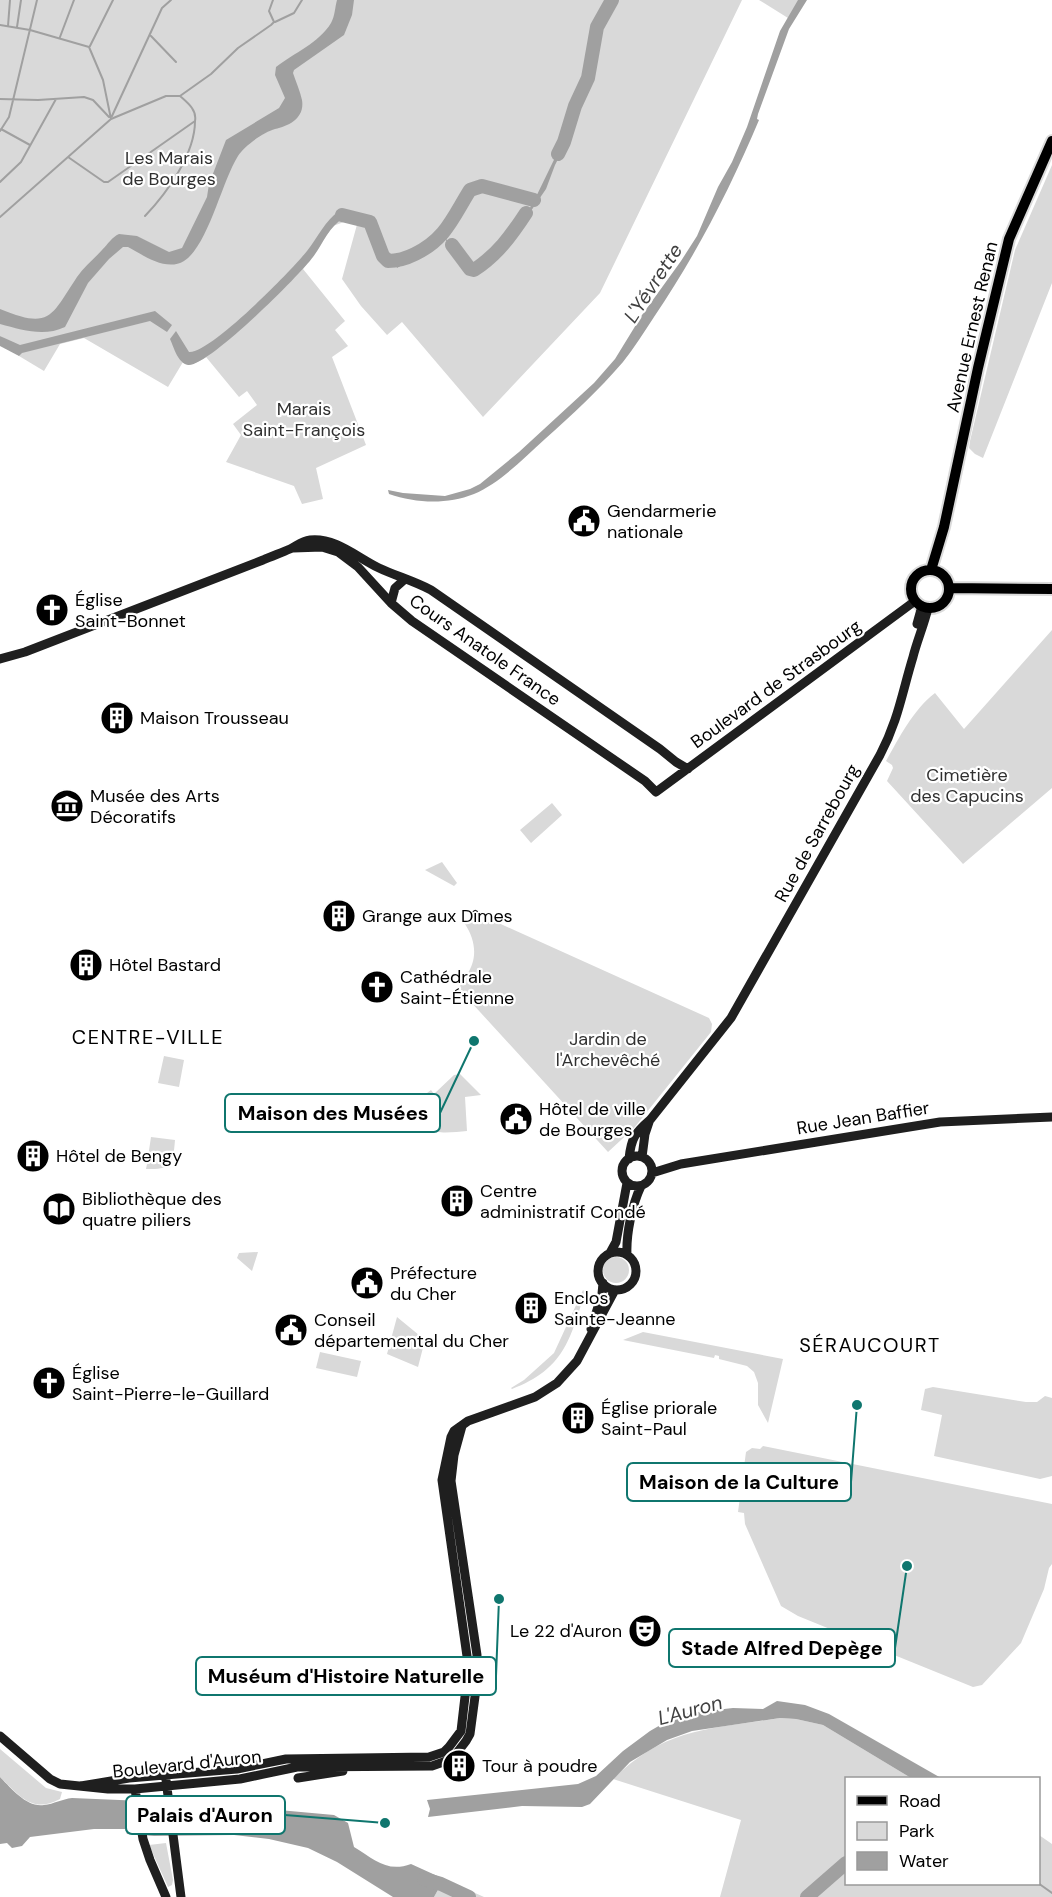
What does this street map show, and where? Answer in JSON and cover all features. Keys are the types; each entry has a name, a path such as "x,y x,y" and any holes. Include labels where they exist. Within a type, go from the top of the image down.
{"main road":[{"name":"Avenue Ernest Renan","path":"934,571 943,550 944,527 978,368 1009,239 1052,141"},
{"name":"Cours Anatole France","path":"293,548 298,543 312,540 333,543 404,580 415,582 431,590 688,769"},
{"name":"Cours Anatole France","path":"293,548 322,547 338,552 358,567 391,603 412,621 645,781 656,792"},
{"path":"0,659 25,652 293,548"},
{"path":"934,571 945,577 949,588 943,603 934,608 922,605 911,593 912,583 919,573 934,571"},
{"path":"391,603 395,588 404,580"},
{"path":"949,588 1052,589"},
{"name":"Rue de Sarrebourg","path":"628,1159 633,1138 731,1018 891,734 900,709 913,656 922,605"},
{"name":"Boulevard de Strasbourg","path":"656,792 922,605"},
{"name":"Rue Jean Baffier","path":"648,1165 681,1164 940,1122 1052,1117"},
{"path":"627,1255 627,1244 637,1195 641,1186 648,1181 645,1134 650,1120"},
{"path":"615,1290 603,1283 599,1276 599,1266 616,1242 627,1184 621,1172 628,1159 648,1165"},
{"path":"627,1184 641,1186"},
{"path":"298,1778 369,1766 440,1764 456,1754 470,1734 476,1689 477,1655 451,1480 454,1455 462,1426 483,1414 535,1397 556,1383 573,1367 600,1322 610,1297 615,1290 629,1286 635,1277 634,1262 627,1255 610,1253"},
{"path":"589,1338 603,1283"},
{"name":"Boulevard d'Auron","path":"81,1786 237,1769 286,1759 429,1757 444,1752 461,1731 466,1688 467,1656 442,1480 451,1437 454,1431 462,1426"},
{"name":"Boulevard d'Auron","path":"0,1736 50,1779 60,1784 81,1786 135,1789 163,1778 240,1779 297,1767 369,1766"},
{"path":"135,1789 143,1839 150,1860 166,1895 172,1891 180,1893 168,1799 163,1778"}],"green space":[{"name":"Les Marais de Bourges","path":"0,0 742,0 600,293 483,417 402,322 387,335 361,306 342,279 358,221 352,219 333,226 303,269 345,321 335,330 348,346 332,357 366,445 316,468 323,499 302,504 294,486 226,462 241,435 233,424 257,405 247,391 239,397 206,357 198,362 183,362 168,387 84,338 60,344 44,371 19,356 15,344 0,336"},
{"path":"759,0 803,0 793,16 788,18"},
{"path":"1052,165 1052,283 983,458 969,448 970,441 1015,250"},
{"name":"Cimetière des Capucins","path":"1052,630 1052,788 963,864 887,781 893,768 886,761 913,716 935,693 964,729"},
{"path":"552,803 562,815 531,843 520,830"},
{"path":"442,862 457,883 454,886 425,870"},
{"name":"Jardin de l'Archevêché","path":"474,912 709,1018 712,1024 711,1032 634,1128 608,1152 459,989 470,970 474,957 473,943 465,924"},
{"path":"164,1056 184,1060 179,1087 158,1083"},
{"path":"460,1074 481,1095 465,1097 467,1131 437,1132 431,1130 424,1120 423,1111 427,1093 431,1090 434,1094 454,1075"},
{"path":"151,1137 175,1140 172,1160 166,1167 146,1169 150,1158 148,1157"},
{"path":"258,1252 252,1271 237,1258 239,1253"},
{"path":"616,1257 625,1261 629,1270 625,1279 616,1283 607,1279 603,1270 607,1261"},
{"path":"583,1290 585,1292 575,1325 562,1351 543,1372 512,1389 554,1353"},
{"path":"397,1317 425,1340 418,1367 387,1354"},
{"path":"643,1332 783,1359 768,1423 758,1405 758,1383 754,1372 747,1366 719,1359 719,1356 715,1355 714,1358 623,1340"},
{"path":"320,1352 361,1361 357,1377 316,1368"},
{"path":"933,1387 1026,1402 1037,1402 1045,1396 1052,1398 1052,1476 1040,1479 934,1456 942,1415 921,1410 925,1389"},
{"path":"763,1446 1052,1504 1052,1564 1021,1643 982,1685 973,1687 798,1616 781,1606 745,1524 744,1513 738,1512 746,1452 752,1448 760,1449"},
{"path":"780,1718 823,1725 909,1777 845,1777 845,1885 1040,1885 1040,1836 1052,1844 1052,1897 720,1897 741,1820 613,1779 651,1749 690,1733"},
{"path":"0,1749 46,1788 62,1792 60,1799 42,1805 34,1804 20,1796 0,1777"},
{"path":"166,1843 173,1880 172,1885 168,1887 149,1845"},
{"path":"444,1879 484,1897 434,1897"}],"water":[{"path":"337,0 354,0 352,15 344,35 294,70 293,73 302,100 301,112 286,126 260,136 241,152 232,167 207,228 193,253 184,261 170,265 162,264 128,247 123,247 88,283 65,327 41,332 0,324 0,309 30,318 48,316 55,310 83,270 119,234 137,236 169,252 182,248 207,197 209,184 226,140 279,108 285,98 275,75 276,67 313,42 326,30 332,20"},
{"path":"613,0 618,0 601,28 593,76 573,122 570,136 546,189 509,243 492,261 473,274 470,274 445,239 397,268 395,263 429,248 443,235 472,272 505,246 533,203 566,135 575,106 590,74 596,29"},
{"path":"798,0 807,0 789,29 758,114 757,119 759,120 736,171 684,270 623,362 565,421 493,484 474,494 453,500 420,501 389,494 388,490 445,496 480,484 519,452 594,383 615,359 642,315 697,236 747,127 780,31"},
{"path":"339,211 360,213 358,221 344,218 339,221 330,230 313,257 291,282 253,319 214,352 188,365 182,361 170,339 176,331 189,352 214,340 232,326 285,275"},
{"path":"155,311 172,325 167,332 150,321 22,353 19,356 0,346 0,336 20,345"},
{"path":"777,1701 805,1705 829,1714 939,1777 909,1777 823,1725 780,1718 692,1731 667,1740 630,1762 590,1804 582,1807 522,1806 428,1817 430,1809 427,1800 578,1784 596,1776 623,1751 650,1731 669,1720 689,1713 733,1708 763,1709"},
{"path":"0,1777 20,1796 38,1805 72,1798 214,1804 334,1815 348,1823 354,1847 374,1860 395,1867 411,1864 444,1879 434,1897 393,1897 337,1862 308,1848 269,1839 234,1835 154,1836 127,1834 125,1829 94,1829 30,1837 22,1846 12,1848 7,1843 0,1844"}],"waterway":[{"path":"8,26 10,0"},
{"path":"17,27 21,0"},
{"path":"0,131 9,117 37,0"},
{"path":"60,37 74,0"},
{"path":"90,46 113,0"},
{"path":"112,116 162,8 171,0"},
{"path":"0,217 111,119 166,96 180,96 211,74 238,48 274,22 269,11 273,0"},
{"path":"275,22 294,13 302,0"},
{"path":"558,154 575,106 588,78 597,27 612,0"},
{"path":"0,25 30,30 89,47 103,80 111,119"},
{"path":"151,36 176,62"},
{"path":"68,157 104,182 108,182 195,121 193,110 180,96"},
{"path":"0,99 38,100 84,97 93,100 109,117"},
{"path":"0,182 21,162 56,99"},
{"path":"145,216 170,185 185,159 194,134 195,121"},
{"path":"1,129 30,145"},
{"path":"342,215 370,222 383,256 388,261 392,261 426,248 442,234 470,190 482,186 534,200"},
{"path":"452,245 470,269 474,270 503,244 526,213"},
{"path":"807,1897 845,1864"},
{"path":"424,1879 469,1897"},
{"path":"1040,1884 1052,1893"}],"place":[{"name":"Gendarmerie nationale","path":"584,521"},
{"name":"Église Saint-Bonnet","path":"52,610"},
{"name":"Maison Trousseau","path":"117,718"},
{"name":"Musée des Arts Décoratifs","path":"67,806"},
{"name":"Grange aux Dîmes","path":"339,916"},
{"name":"Hôtel Bastard","path":"86,965"},
{"name":"Cathédrale Saint-Étienne","path":"377,987"},
{"name":"Maison des Musées","path":"474,1041"},
{"name":"Hôtel de ville de Bourges","path":"516,1119"},
{"name":"Hôtel de Bengy","path":"33,1156"},
{"name":"Centre administratif Condé","path":"457,1201"},
{"name":"Bibliothèque des quatre piliers","path":"59,1209"},
{"name":"Préfecture du Cher","path":"367,1283"},
{"name":"Enclos Sainte-Jeanne","path":"531,1308"},
{"name":"Conseil départemental du Cher","path":"291,1330"},
{"name":"Église Saint-Pierre-le-Guillard","path":"49,1383"},
{"name":"Maison de la Culture","path":"857,1405"},
{"name":"Église priorale Saint-Paul","path":"578,1418"},
{"name":"Stade Alfred Depège","path":"907,1566"},
{"name":"Muséum d'Histoire Naturelle","path":"499,1599"},
{"name":"Le 22 d'Auron","path":"645,1631"},
{"name":"Tour à poudre","path":"459,1766"},
{"name":"Palais d'Auron","path":"385,1823"}],"district":[{"name":"CENTRE-VILLE","path":"148,1037"},
{"name":"SÉRAUCOURT","path":"870,1345"}],"water label":[{"name":"L'Yévrette","path":"653,283"},
{"name":"L'Auron","path":"690,1710"}],"park label":[{"name":"Marais Saint-François","path":"304,419"}]}
